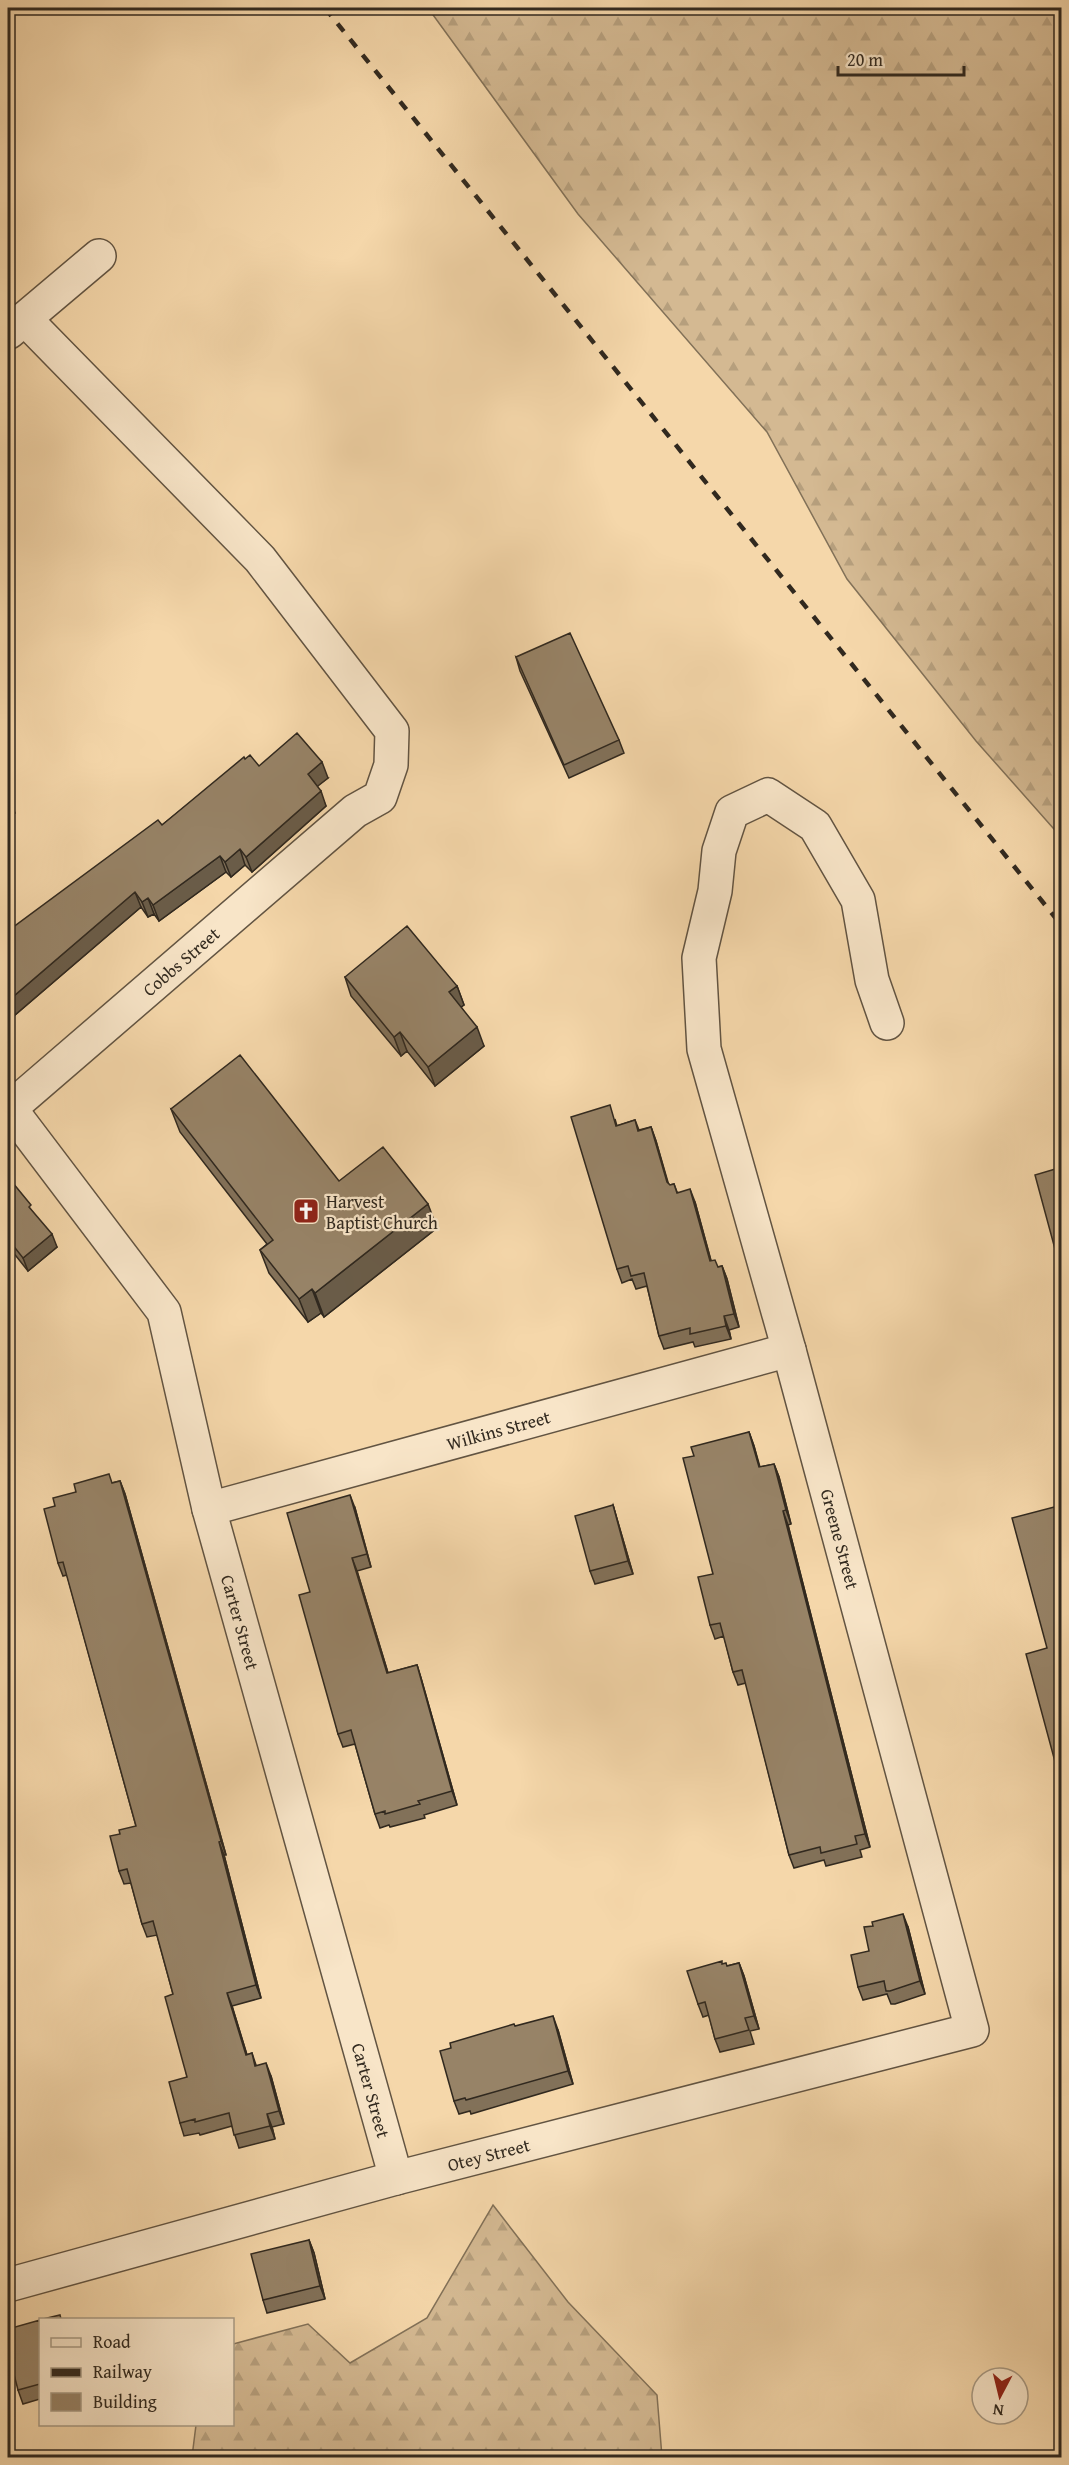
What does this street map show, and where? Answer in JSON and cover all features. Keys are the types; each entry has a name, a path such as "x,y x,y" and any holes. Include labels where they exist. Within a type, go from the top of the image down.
{"street":[{"path":"16,326 99,256"},
{"name":"Cobbs Street","path":"8,1108 355,811 380,797 390,765 392,731 260,560 16,326"},
{"name":"Greene Street","path":"887,1023 872,980 858,900 815,826 768,795 732,812 719,851 715,891 699,958 704,1049 789,1350 972,2030"},
{"name":"Carter Street","path":"8,1108 164,1312 209,1509 396,2178"},
{"name":"Wilkins Street","path":"209,1509 789,1350"},
{"name":"Otey Street","path":"8,2285 396,2178 972,2030"}],"green space":[{"path":"428,8 1061,8 1061,837 976,741 847,579 767,432 578,214"},
{"path":"493,2205 568,2302 657,2395 662,2457 192,2457 196,2426 234,2426 234,2344 308,2324 350,2363 427,2318"}],"building":[{"path":"570,633 619,740 564,765 516,657"},
{"path":"297,733 322,762 308,774 321,791 246,857 240,849 225,862 220,856 153,905 148,898 142,902 135,892 8,1001 8,931 158,820 162,825 244,757 245,759 250,755 259,766"},
{"path":"407,926 457,986 449,992 477,1027 428,1067 400,1032 394,1037 345,977"},
{"path":"240,1055 339,1181 383,1147 428,1204 315,1293 312,1289 299,1299 260,1250 273,1240 171,1109"},
{"path":"610,1105 616,1126 635,1120 638,1131 651,1127 667,1182 670,1185 674,1184 677,1193 690,1189 710,1261 715,1260 718,1267 722,1266 734,1314 724,1316 726,1326 690,1334 690,1328 659,1336 644,1273 631,1276 628,1266 617,1269 571,1117"},
{"path":"1062,1167 1062,1275 1035,1175"},
{"path":"8,1177 52,1234 23,1258 8,1239"},
{"path":"749,1432 759,1467 774,1464 786,1510 783,1511 865,1834 855,1836 857,1844 821,1853 820,1847 789,1855 742,1670 733,1672 720,1623 710,1625 698,1577 713,1574 683,1458 694,1456 691,1447"},
{"path":"109,1474 112,1483 120,1481 221,1841 219,1842 256,1985 227,1993 246,2055 252,2053 255,2066 266,2063 279,2111 267,2114 270,2126 234,2135 229,2113 195,2122 195,2119 180,2123 169,2082 187,2077 165,1997 173,1994 153,1921 142,1924 127,1869 119,1871 110,1836 120,1834 119,1830 136,1826 63,1562 58,1563 44,1509 55,1506 53,1498 76,1492 74,1484"},
{"path":"350,1495 367,1554 352,1558 387,1673 417,1665 452,1791 418,1801 420,1804 385,1814 385,1811 375,1814 351,1730 338,1734 299,1595 310,1592 287,1513"},
{"path":"613,1505 628,1561 590,1571 575,1516"},
{"path":"1062,1505 1061,1784 1026,1654 1047,1648 1012,1518"},
{"path":"903,1914 920,1981 890,1991 886,1991 884,1981 858,1987 851,1955 869,1951 864,1927 873,1926 872,1922"},
{"path":"722,1961 722,1964 726,1963 727,1966 739,1963 754,2016 745,2018 749,2030 715,2039 705,2002 698,2004 687,1971"},
{"path":"553,2016 568,2071 466,2100 465,2098 454,2101 440,2051 451,2048 450,2043 514,2024 515,2026"},
{"path":"309,2240 320,2286 263,2300 251,2254"},
{"path":"39,2320 39,2384 18,2390 8,2351 8,2329"}],"railway":[{"path":"325,8 1062,926"}],"place":[{"name":"Harvest Baptist Church","path":"306,1211"}]}
